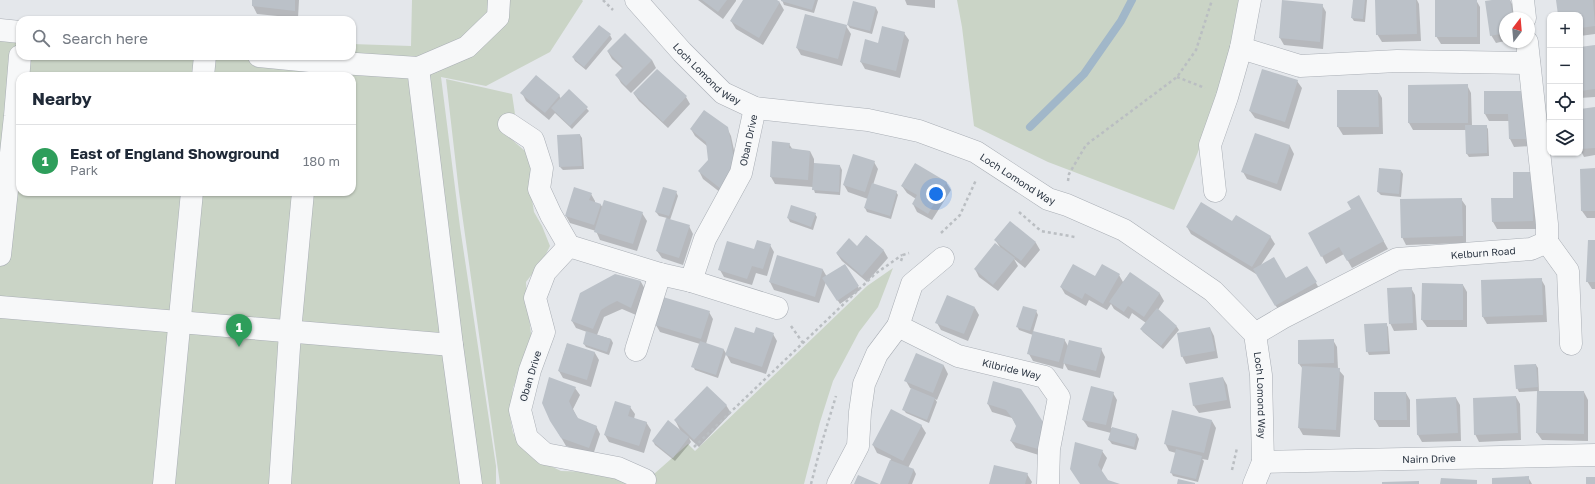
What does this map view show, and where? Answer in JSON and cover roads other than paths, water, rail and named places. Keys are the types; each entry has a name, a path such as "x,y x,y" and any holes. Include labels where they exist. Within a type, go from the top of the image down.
{"street":[{"path":"275,60 310,69 418,68 467,48 498,17 499,0"},
{"name":"Loch Lomond Way","path":"636,0 682,52 724,93 755,108 868,120 919,131 976,152 1048,199 1067,205 1124,230 1213,291 1255,334 1261,375 1263,462 1254,484"},
{"path":"1215,191 1210,145 1227,97 1241,48 1250,0"},
{"path":"1524,0 1525,12"},
{"path":"0,30 16,32"},
{"path":"1241,48 1300,66 1528,52 1547,224 1547,242 1568,271 1571,344"},
{"path":"19,72 20,60"},
{"path":"203,72 205,60"},
{"path":"418,68 452,345 471,484"},
{"path":"0,255 16,104"},
{"name":"Oban Drive","path":"691,281 705,240 742,173 755,108"},
{"path":"509,124 533,140 542,168 539,189 551,215 569,246 660,274 725,291 777,308"},
{"path":"164,484 192,196"},
{"path":"280,484 290,332 303,196"},
{"name":"Kelburn Road","path":"1255,334 1282,318 1397,259 1531,249 1547,242"},
{"name":"Oban Drive","path":"569,246 546,272 535,298 544,332 530,370 520,410 527,438 545,454 618,468 644,480"},
{"path":"838,484 858,446 860,412 864,384 877,354 898,326 912,284 942,258"},
{"path":"636,350 660,274"},
{"path":"0,307 452,345"},
{"name":"Kilbride Way","path":"898,326 958,356 1045,377 1059,397 1049,448 1048,484"},
{"name":"Nairn Drive","path":"1263,462 1595,455"}],"waterway":[{"path":"1030,127 1084,74 1121,21 1132,0"}],"place":[{"name":"East of England Showground","path":"239,347"}]}
